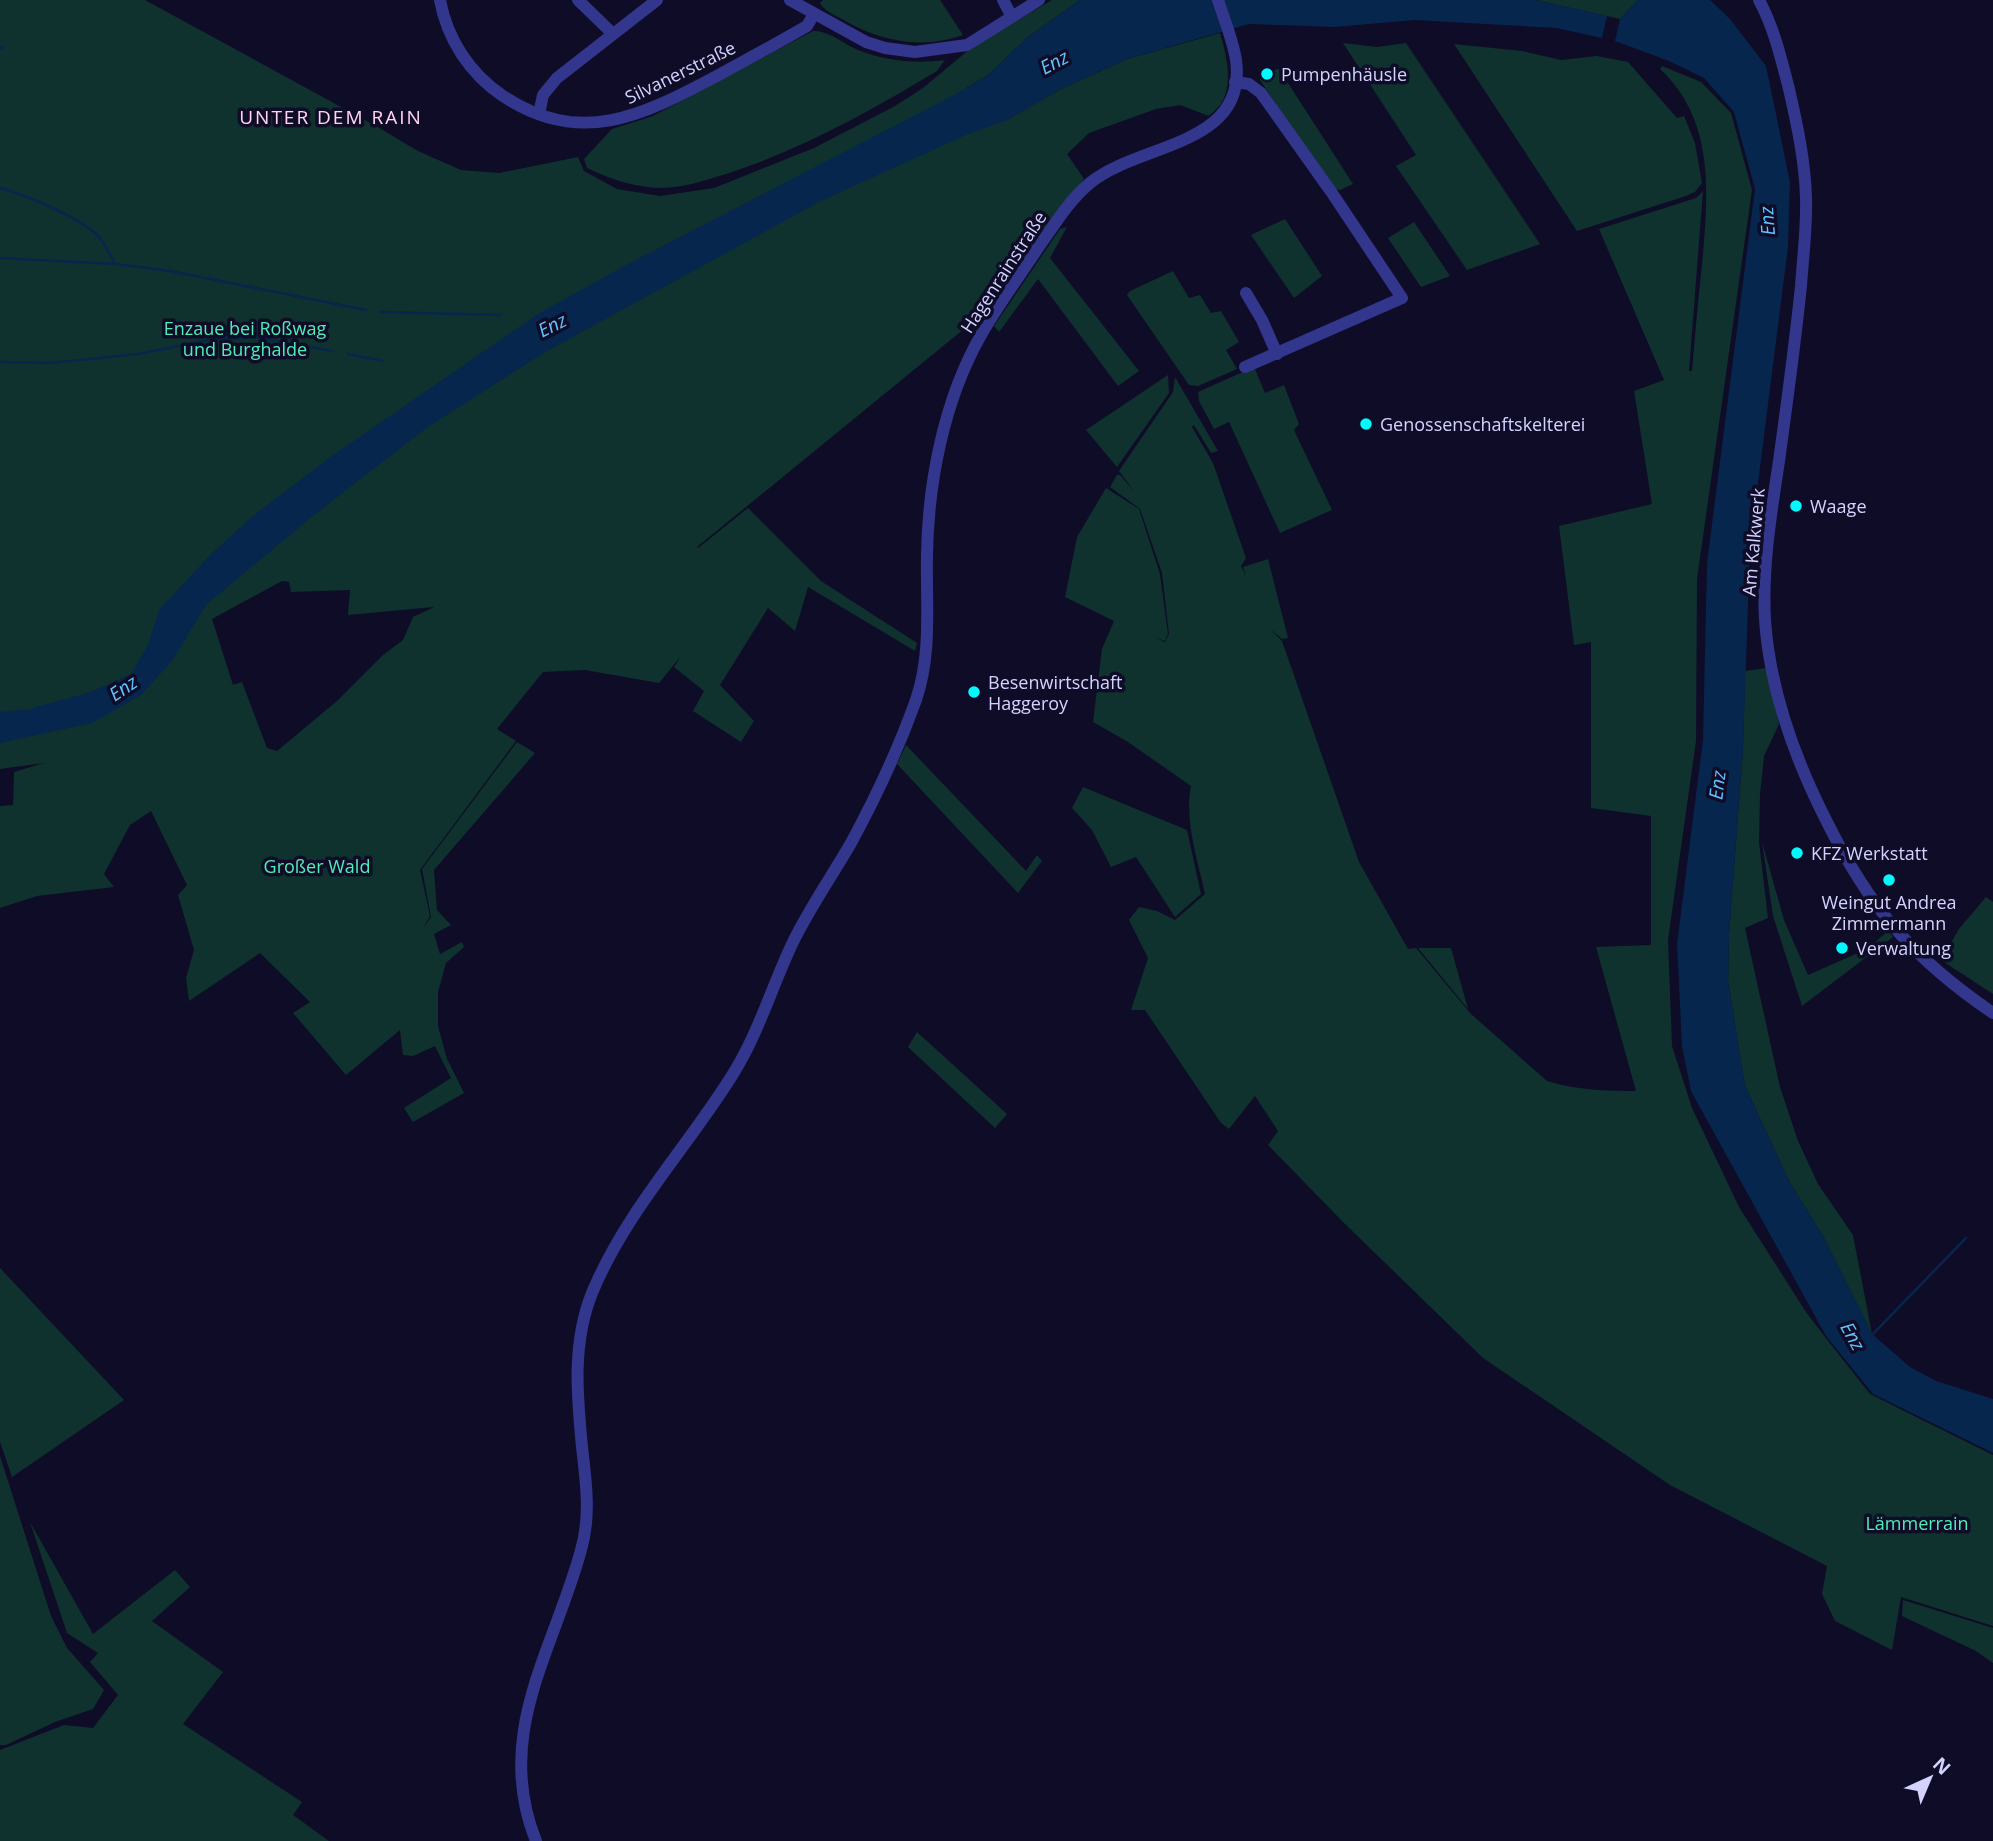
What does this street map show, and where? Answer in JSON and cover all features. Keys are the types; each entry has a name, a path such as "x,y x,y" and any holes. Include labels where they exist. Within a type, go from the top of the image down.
{"street":[{"name":"Silvanerstraße","path":"440,0 450,34 474,70 497,92 539,114 565,121 591,123 639,114 695,88 807,26 814,14"},
{"path":"578,0 613,34"},
{"path":"539,114 543,95 549,86 657,0"},
{"path":"790,0 866,42 915,52 967,45 1039,0"},
{"path":"1003,0 1012,17"},
{"path":"1218,0 1236,62 1236,82 1249,84 1261,93 1402,298 1245,367"},
{"name":"Am Kalkwerk","path":"1759,0 1779,51 1800,146 1806,195 1804,254 1765,571 1766,622 1772,675 1783,717 1802,769 1845,857 1877,907 1898,934 1923,959 1993,1013"},
{"name":"Hagenrainstraße","path":"536,1841 523,1803 520,1777 522,1748 538,1674 579,1558 586,1528 587,1494 577,1368 579,1342 587,1308 600,1276 627,1226 717,1100 746,1052 794,939 864,819 896,750 916,700 925,663 928,633 928,537 937,459 951,408 974,347 1066,208 1086,187 1119,165 1197,136 1214,123 1227,106 1236,82"},
{"path":"1246,293 1277,354"}],"green space":[{"name":"Enzaue bei Roßwag und Burghalde","path":"0,0 145,0 418,151 461,170 499,173 578,157 584,171 617,189 660,196 714,188 814,148 895,106 923,88 971,48 1052,0 1080,0 1028,37 988,75 966,88 1005,121 1059,90 1127,59 1220,33 1226,59 1227,87 1221,104 1209,116 1180,105 1156,109 1089,133 1067,154 1084,179 981,315 697,547 748,508 821,581 917,643 915,651 808,587 795,631 768,608 720,685 754,721 741,742 693,711 704,691 674,667 681,656 659,683 585,670 543,672 497,729 516,741 420,870 430,916 423,928 431,917 422,869 517,742 535,753 434,870 437,910 451,925 434,934 440,954 462,942 464,947 446,963 438,992 438,1026 447,1059 464,1093 413,1122 404,1108 451,1078 435,1046 413,1056 403,1055 400,1030 346,1075 293,1013 310,1002 260,953 189,1001 186,978 194,950 178,895 187,885 151,811 130,825 104,874 114,887 37,896 0,908 0,806 13,805 14,772 44,763 0,769","holes":["282,581 289,582 291,592 350,590 348,615 434,607 413,617 403,640 383,655 337,701 277,751 267,748 242,682 233,685 212,619"]},
{"path":"823,0 940,0 963,35 932,42 885,38 856,27 830,12 820,3"},
{"path":"1535,0 1638,0 1620,19"},
{"path":"813,31 819,31 879,57 923,62 945,60 937,71 834,128 781,153 711,179 654,188 624,182 587,168 584,159 612,129 653,116"},
{"path":"1343,43 1377,47 1406,43 1540,244 1467,270 1396,166 1416,155"},
{"path":"1454,44 1522,51 1561,60 1597,56 1628,62 1677,118 1684,116 1695,143 1702,183 1695,192 1686,196 1577,231"},
{"name":"Lämmerrain","path":"1662,66 1701,82 1731,113 1752,190 1697,579 1696,741 1668,940 1672,1046 1692,1108 1739,1207 1825,1337 1870,1394 1993,1455 1993,1626 1901,1597 1892,1650 1835,1621 1822,1594 1827,1566 1670,1485 1483,1358 1268,1145 1278,1131 1255,1096 1229,1129 1221,1123 1145,1010 1131,1010 1148,958 1129,920 1139,907 1157,911 1175,920 1205,894 1189,813 1191,786 1128,742 1093,722 1102,649 1114,621 1065,597 1077,537 1106,488 1139,509 1160,574 1168,634 1165,641 1154,637 1165,642 1169,634 1162,573 1140,509 1110,487 1117,475 1120,475 1135,492 1119,471 1173,392 1175,377 1218,451 1211,453 1194,425 1192,427 1213,463 1246,558 1241,566 1246,576 1243,567 1268,559 1288,638 1282,639 1270,629 1282,641 1359,862 1408,949 1416,948 1471,1014 1547,1081 1580,1088 1636,1091 1596,947 1651,945 1651,816 1591,808 1591,642 1574,645 1559,526 1652,504 1634,391 1664,380 1599,229 1696,198 1703,191 1689,371 1692,371 1706,213 1704,161 1691,112 1678,90 1660,69"},
{"path":"1279,69 1353,184 1340,190 1333,189 1260,80 1261,72"},
{"path":"1285,219 1322,276 1294,298 1251,235"},
{"path":"1414,222 1450,276 1421,287 1388,238"},
{"path":"1067,227 1050,258 1139,371 1118,386 1038,279 999,332 994,326 1060,229"},
{"path":"1173,271 1189,298 1200,295 1211,313 1221,311 1239,342 1226,350 1237,369 1198,386 1189,385 1127,295 1130,291"},
{"path":"1254,367 1265,393 1284,385 1299,424 1294,430 1332,510 1280,533 1229,422 1214,429 1199,401 1198,392"},
{"path":"1168,375 1169,393 1117,467 1086,430"},
{"path":"1766,668 1779,724 1764,756 1760,794 1759,842 1768,918 1745,928 1780,1087 1798,1141 1818,1184 1853,1235 1872,1334 1824,1238 1789,1181 1745,1086 1728,981 1743,748 1745,671"},
{"path":"906,745 1026,871 1037,855 1042,861 1018,893 897,764"},
{"path":"1083,787 1187,830 1201,894 1175,917 1136,857 1111,867 1092,830 1072,808"},
{"path":"1762,842 1784,920 1808,975 1867,949 1888,931 1893,937 1802,1006 1773,916"},
{"path":"1986,897 1993,902 1993,994 1941,960 1959,929"},
{"path":"1418,948 1451,948 1468,1009"},
{"path":"917,1032 1007,1114 995,1128 908,1047"},
{"path":"0,1268 124,1400 12,1477 0,1442"},
{"path":"0,1456 51,1616 67,1648 104,1690 93,1709 55,1722 6,1745 0,1745"},
{"path":"30,1522 93,1634 175,1570 190,1587 152,1621 223,1672 183,1724 302,1802 293,1815 329,1841 0,1841 0,1750 64,1725 93,1728 118,1695 90,1662 98,1653 67,1633"},
{"path":"1903,1600 1993,1628 1993,1663 1976,1651 1902,1616"}],"water":[{"name":"Enz","path":"1080,0 1535,0 1607,16 1602,38 1556,28 1414,20 1335,27 1249,24 1127,59 1059,90 1008,120 968,134 819,202 542,354 425,429 314,515 206,605 172,661 141,695 92,723 0,743 0,712 29,709 91,692 131,674 148,645 159,610 211,554 253,516 329,458 538,314 626,265 956,94 988,75 1028,37"},
{"name":"Enz","path":"1638,0 1710,0 1730,19 1766,66 1790,182 1788,247 1750,546 1743,748 1729,934 1728,981 1745,1086 1789,1181 1824,1238 1872,1334 1910,1367 1936,1381 1993,1399 1993,1453 1873,1394 1826,1336 1691,1091 1682,1046 1677,944 1703,740 1707,563 1755,189 1734,112 1704,78 1669,61 1615,41 1620,19"}],"waterway":[{"path":"0,188 78,221 98,236 115,264 170,271 366,310"},
{"path":"0,258 115,264"},
{"path":"380,312 501,315"},
{"path":"0,362 50,363 138,354 209,340 255,337 332,351"},
{"path":"348,354 383,361"},
{"name":"Enz","path":"1871,1336 1966,1238"}],"place":[{"name":"Pumpenhäusle","path":"1267,74"},
{"name":"Genossenschaftskelterei","path":"1366,424"},
{"name":"Waage","path":"1796,506"},
{"name":"Besenwirtschaft Haggeroy","path":"974,692"},
{"name":"KFZ Werkstatt","path":"1797,853"},
{"name":"Weingut Andrea Zimmermann","path":"1889,880"},
{"name":"Verwaltung","path":"1842,948"}],"district":[{"name":"UNTER DEM RAIN","path":"331,117"}],"park label":[{"name":"Großer Wald","path":"317,866"}]}
